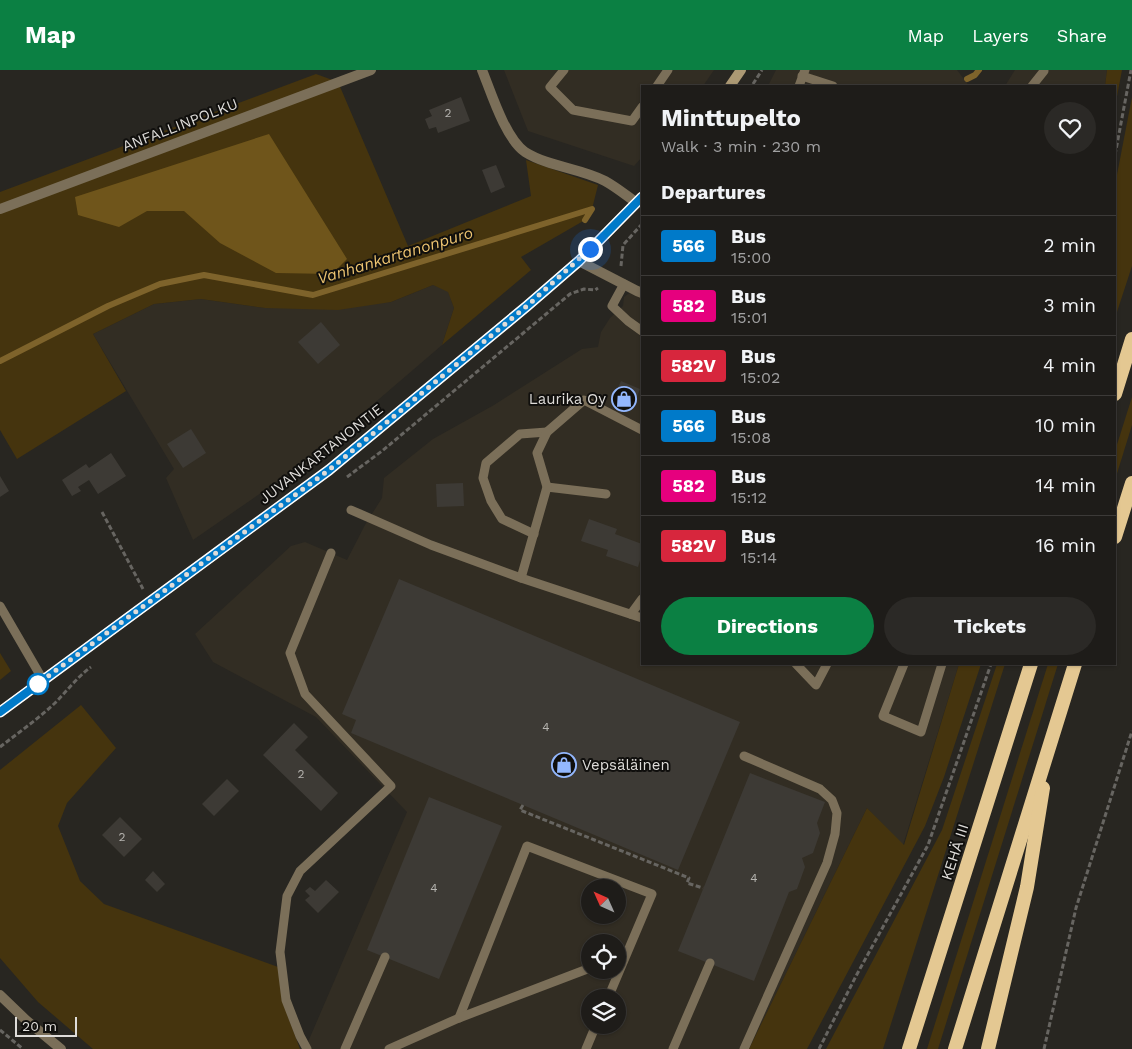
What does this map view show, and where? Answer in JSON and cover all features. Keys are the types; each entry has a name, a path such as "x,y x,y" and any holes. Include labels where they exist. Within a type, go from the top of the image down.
{"highway":[{"path":"1116,391 1132,339"},
{"path":"1116,534 1132,483"},
{"name":"KEHÄ III","path":"909,1049 1031,665"},
{"path":"955,1049 1074,665"},
{"path":"988,1049 1027,887 1052,736"}],"main road":[{"path":"731,85 741,70"},
{"name":"JUVANKARTANONTIE","path":"0,712 329,470 520,313 579,261 640,200"}],"street":[{"name":"ANFALLINPOLKU","path":"0,209 371,70"},
{"path":"482,70 501,117 524,151 540,159 605,181 640,200"},
{"path":"579,261 641,292"},
{"path":"0,995 61,1049"}],"lane":[{"path":"564,70 550,87 573,110 632,121 641,108"},
{"path":"658,85 668,70"},
{"path":"1033,85 1044,71"},
{"path":"798,85 803,73 831,85"},
{"path":"624,284 612,306 628,322 641,330"},
{"path":"521,578 547,487 537,453 547,432 584,400 641,429"},
{"path":"534,534 502,519 491,501 483,478 486,463 520,434 547,432"},
{"path":"547,487 606,494"},
{"path":"351,510 431,545 521,578 641,618"},
{"path":"307,1049 286,1000 280,952 288,896 300,871 391,786 304,694 290,653 331,553"},
{"path":"631,614 641,600"},
{"path":"0,606 43,680"},
{"path":"797,665 816,685 826,665"},
{"path":"904,665 883,716 921,732 942,665"},
{"path":"744,756 820,789 832,800 837,813 835,834 827,864 744,1049"},
{"path":"459,1018 527,846 652,894 626,948"},
{"path":"345,1049 385,957"},
{"path":"673,1049 710,963"},
{"path":"389,1049 459,1018 581,971"},
{"path":"586,1049 592,1034"}],"path":[{"path":"752,85 762,70"},
{"path":"1116,150 1131,70"},
{"path":"102,512 150,602"},
{"path":"818,1049 928,846 991,665"},
{"path":"1044,1049 1076,908 1132,731"},
{"path":"523,805 520,810 689,878 687,882 703,888"},
{"path":"0,1030 23,1049"}],"shaded area":[{"path":"504,70 714,70 704,85 641,85 641,158 634,166 528,131"},
{"path":"776,70 957,70 968,85 768,85"},
{"path":"1015,70 1107,70 1105,85 1006,85"},
{"path":"1107,70 1122,70 1116,102 1116,85 1105,85"},
{"path":"316,74 338,82 408,246 531,196 526,160 598,185 592,209 585,220 521,257 531,270 442,345 454,308 448,292 433,285 391,302 338,310 265,308 201,299 154,304 93,334 126,391 17,459 0,430 0,192"},
{"path":"1132,97 1132,266 1116,315 1116,180"},
{"path":"269,134 347,259 332,274 276,273 220,243 184,211 147,211 119,227 78,215 75,197"},
{"path":"433,285 448,291 454,308 442,345 322,448 193,540 166,478 174,469 93,334 154,304 201,299 265,308 391,302"},
{"path":"641,285 641,665 959,665 903,845 867,808 749,1049 305,1049 407,812 316,717 213,662 195,634 291,546 305,542 347,560 365,525 382,498 384,478 433,439 494,405 582,349 598,347 601,332 610,318 623,306 624,297"},
{"path":"1132,397 1132,425 1116,477 1116,448"},
{"path":"0,653 11,671 0,680"},
{"path":"959,665 981,665 944,777 925,826 807,1049 749,1049 867,808 904,845"},
{"path":"997,665 1005,665 883,1049 826,1049 942,830"},
{"path":"1048,665 1058,665 938,1049 927,1049"},
{"path":"81,705 116,748 67,803 58,826 80,881 104,904 278,967 282,1000 300,1049 93,1049 38,1002 0,958 0,770"}],"building":[{"path":"461,97 470,121 438,133 436,127 429,129 425,119 432,116 429,110"},
{"path":"496,165 505,187 491,193 482,170"},
{"path":"321,322 340,345 318,364 298,342"},
{"path":"621,381 640,389 632,408 613,399"},
{"path":"191,429 206,453 183,468 167,444"},
{"path":"111,453 126,476 98,494 89,480 78,487 81,491 72,496 62,480 86,464 89,468"},
{"path":"0,476 9,491 0,497"},
{"path":"463,483 464,506 437,507 436,484"},
{"path":"589,519 617,529 615,534 641,544 641,557 638,567 606,556 608,550 581,541"},
{"path":"399,579 740,722 678,870 351,733 356,720 342,714"},
{"path":"294,723 308,737 295,750 338,793 321,811 263,755"},
{"path":"750,773 825,802 817,823 820,833 813,853 802,858 805,867 797,889 789,892 754,981 678,951"},
{"path":"227,779 239,791 214,816 202,804"},
{"path":"429,797 502,826 439,979 367,950"},
{"path":"120,817 142,839 124,857 102,835"},
{"path":"153,871 165,884 157,892 145,880"},
{"path":"326,880 339,892 318,913 305,900 310,896 305,891 310,887 315,891"}],"waterway":[{"name":"Vanhankartanonpuro","path":"967,79 975,75 979,70"},
{"name":"Vanhankartanonpuro","path":"0,361 108,306 160,284 204,275 313,295 592,209 585,220"}],"bus line":[{"name":"566","path":"0,712 329,470 579,261 641,198"}],"place":[{"name":"Laurika Oy","path":"624,399"},
{"name":"Vepsäläinen","path":"564,765"}],"route":[{"path":"38,684 36,685 329,470 527,306 579,261 590,249"}]}
